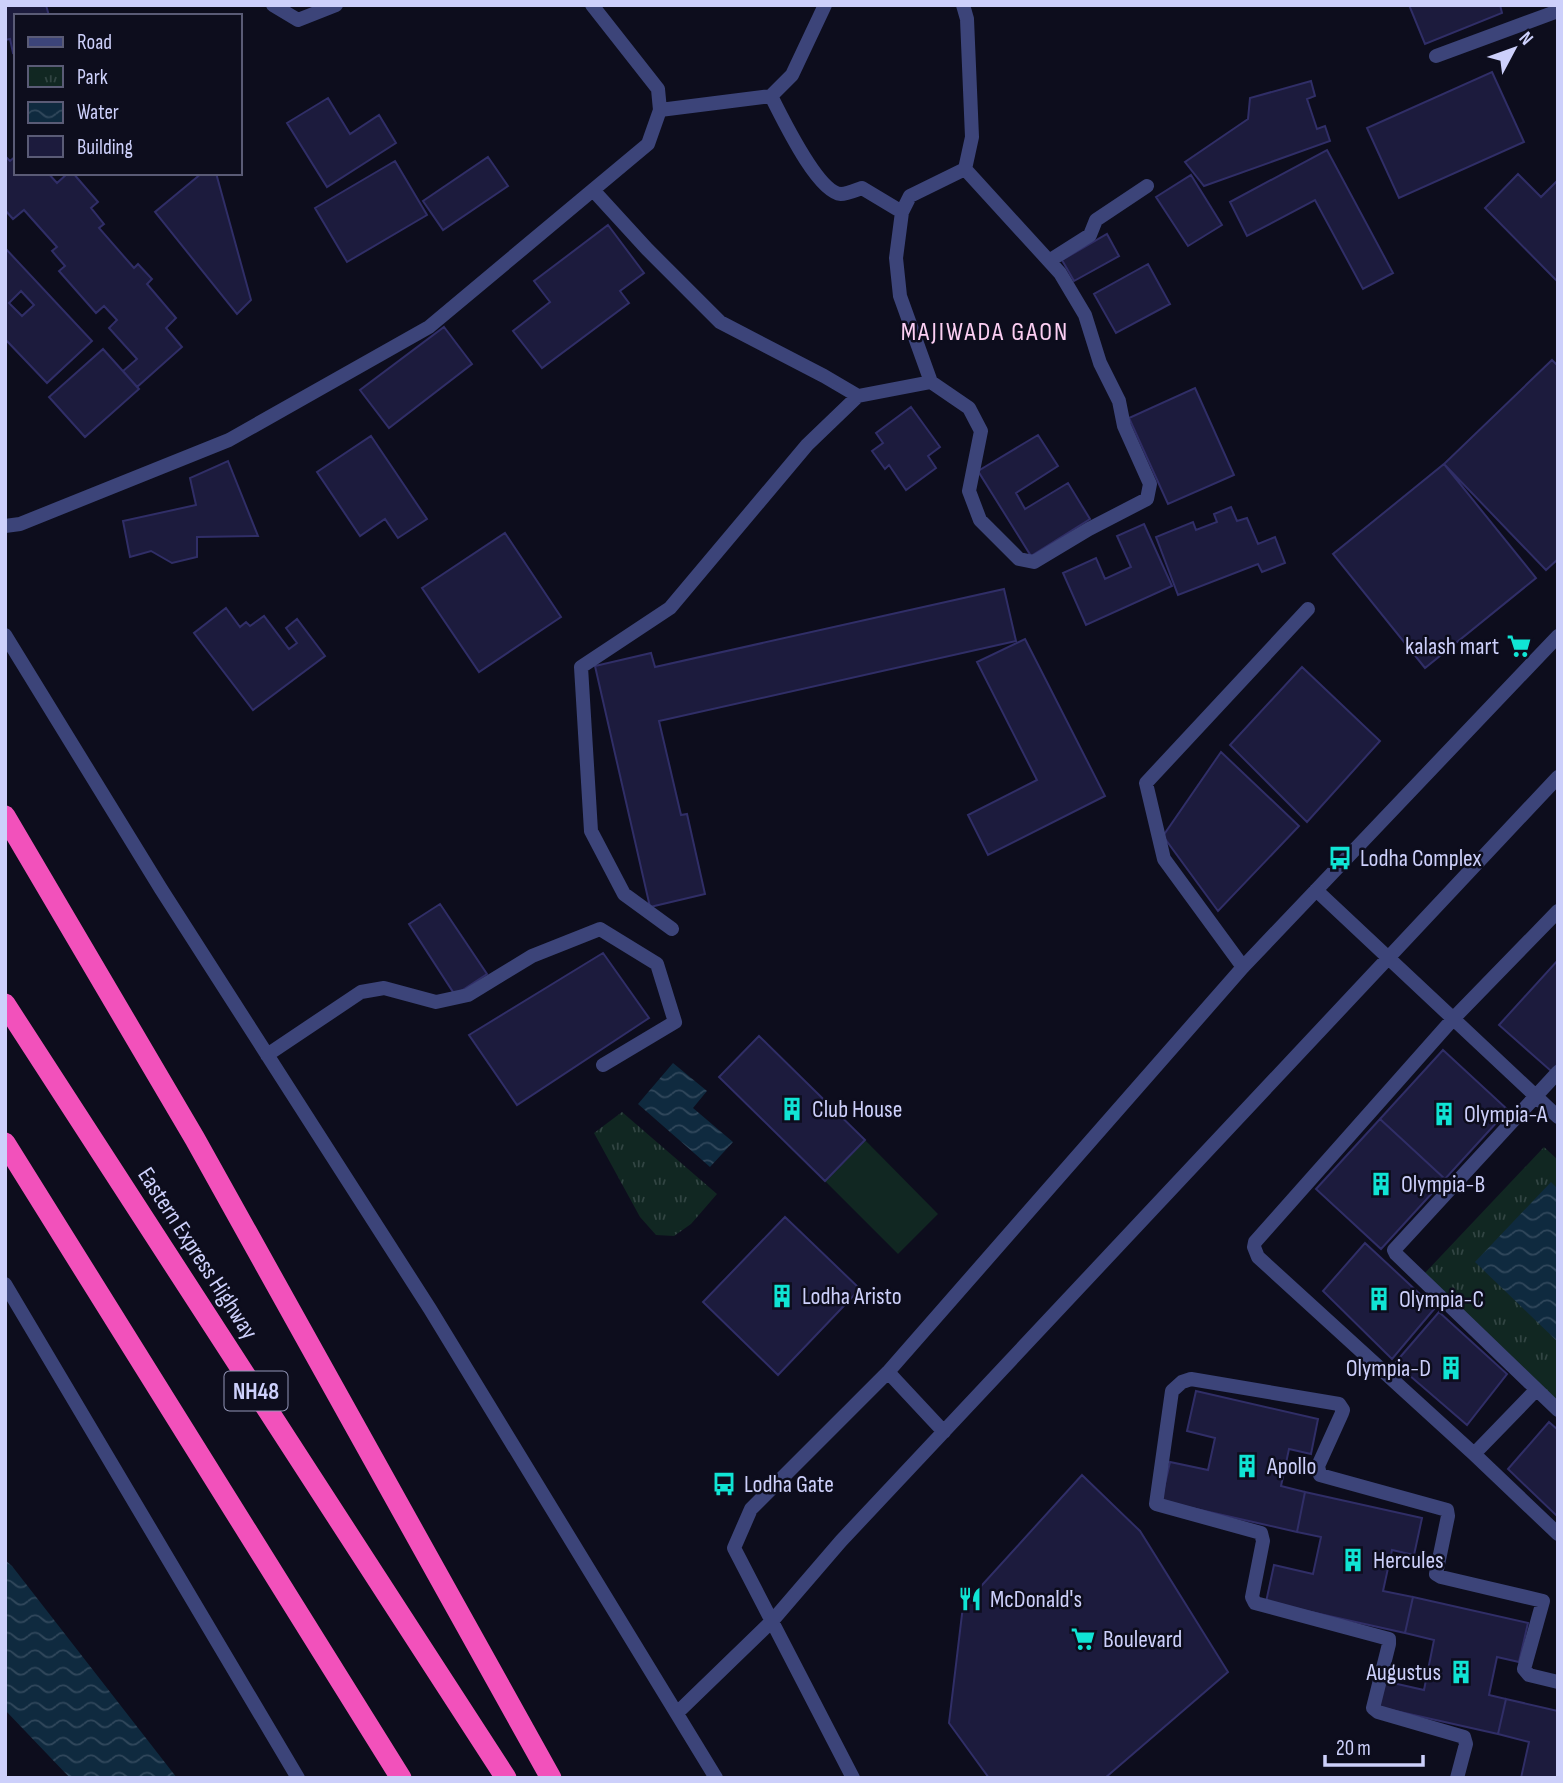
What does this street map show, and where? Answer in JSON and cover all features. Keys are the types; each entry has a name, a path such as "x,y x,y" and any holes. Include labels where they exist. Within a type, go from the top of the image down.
{"highway":[{"path":"5,816 195,1139 551,1778"},
{"name":"Eastern Express Highway","path":"5,1004 506,1778"},
{"path":"5,1143 401,1778"}],"street":[{"path":"273,5 298,20 336,5"},
{"path":"5,526 20,524 229,440 429,327 648,144 660,110 658,89 592,5"},
{"path":"660,110 771,96 792,75 825,5"},
{"path":"963,5 967,19 972,137 965,169"},
{"path":"1436,56 1558,10"},
{"path":"771,96 801,153 828,189 842,194 862,188 902,212"},
{"path":"965,169 1060,273 1085,315 1100,363 1119,401 1124,426 1150,484 1147,499 1034,562 1019,559 980,520 969,491 981,431 969,408 931,382 900,296 896,258 902,212 910,196 965,169"},
{"path":"1049,261 1090,234 1096,220 1147,186"},
{"path":"593,190 720,323 858,396"},
{"path":"672,929 624,894 591,831 581,667 670,608 807,445 858,396 931,382"},
{"path":"1243,967 1164,859 1146,783 1308,610"},
{"path":"5,635 161,889 430,1309 716,1778"},
{"path":"853,1778 734,1548 751,1509 888,1372 1243,967 1558,636"},
{"path":"677,1713 773,1620 841,1541 1558,777"},
{"path":"1316,890 1558,1117"},
{"path":"1558,911 1452,1020 1255,1242 1254,1247 1258,1257 1558,1534"},
{"path":"267,1055 361,992 384,988 436,1002 468,995 533,956 600,929 657,964 675,1022 603,1065"},
{"path":"1558,1072 1394,1250 1558,1410"},
{"path":"5,1283 298,1778"},
{"path":"888,1372 944,1432"},
{"path":"1457,1778 1466,1744 1464,1737 1378,1712 1373,1708 1389,1639 1255,1603 1252,1597 1263,1541 1261,1533 1156,1504 1172,1391 1178,1385 1191,1379 1339,1404 1343,1410 1318,1466 1320,1475 1447,1510 1436,1574 1543,1601 1524,1669 1529,1675 1558,1682"},
{"path":"1474,1454 1536,1390"}],"green space":[{"path":"622,1112 717,1194 691,1224 674,1236 656,1235 640,1217 594,1133"},
{"path":"865,1140 938,1214 898,1254 825,1181"},
{"path":"1544,1147 1558,1160 1558,1401 1424,1274"}],"water":[{"path":"673,1063 707,1091 693,1108 733,1142 710,1167 638,1104"},
{"path":"1551,1182 1558,1189 1558,1342 1475,1262"},
{"path":"5,1560 177,1778 70,1778 5,1710"}],"building":[{"path":"5,5 46,5 48,14 14,14 14,53 10,39 5,40"},
{"path":"1409,5 1500,5 1502,13 1425,44"},
{"path":"1492,72 1524,142 1399,198 1367,128"},
{"path":"1311,81 1315,96 1307,99 1317,129 1325,126 1330,141 1204,186 1185,162 1248,119 1250,98"},
{"path":"328,98 350,134 379,115 396,143 327,187 287,123"},
{"path":"1327,150 1393,273 1363,289 1315,200 1247,236 1230,202"},
{"path":"5,156 10,161 14,158 14,175 50,175 57,183 66,175 75,175 98,202 91,208 104,224 99,228 134,268 138,264 152,279 147,284 176,318 166,328 182,347 137,387 123,371 137,359 109,328 117,320 104,306 96,313 59,271 65,266 52,251 57,247 24,210 13,219 5,210"},
{"path":"488,157 508,186 443,230 423,201"},
{"path":"395,161 427,215 347,262 315,208"},
{"path":"1518,174 1541,197 1558,180 1558,282 1485,208"},
{"path":"200,175 217,175 251,300 237,314 155,212"},
{"path":"1191,175 1222,225 1188,246 1156,197"},
{"path":"608,225 644,273 620,291 629,303 542,368 513,331 550,302 534,281"},
{"path":"1107,234 1119,256 1074,281 1062,260"},
{"path":"5,248 92,341 47,383 5,339","holes":["21,291 34,305 22,316 9,303"]},
{"path":"1148,264 1170,304 1116,333 1094,294"},
{"path":"444,327 472,364 389,428 360,390"},
{"path":"103,349 139,389 85,437 49,397"},
{"path":"1552,360 1558,366 1558,559 1546,570 1444,464"},
{"path":"1195,388 1234,475 1168,504 1129,418"},
{"path":"911,407 940,447 928,456 936,468 906,490 889,465 885,469 872,451 883,443 876,433"},
{"path":"1038,435 1058,466 1016,493 1025,509 1068,483 1090,519 1031,556 978,471"},
{"path":"371,436 427,519 398,538 385,519 360,536 317,472"},
{"path":"228,461 258,536 197,537 197,557 172,563 151,551 130,557 123,521 196,505 190,478"},
{"path":"1444,464 1536,578 1425,668 1333,554"},
{"path":"1231,507 1237,521 1247,518 1258,544 1275,537 1285,563 1262,572 1258,564 1178,595 1156,537 1193,522 1196,530 1217,522 1214,514"},
{"path":"1144,524 1172,586 1086,625 1063,573 1096,558 1105,579 1131,567 1117,536"},
{"path":"505,533 561,617 479,672 422,588"},
{"path":"1004,589 1016,641 659,721 681,815 687,814 705,894 650,907 595,666 651,653 655,667"},
{"path":"226,608 240,627 246,622 250,626 264,616 289,649 297,643 286,628 297,619 325,656 253,710 194,633"},
{"path":"1025,639 1105,796 988,855 968,815 1037,780 977,662"},
{"path":"1302,667 1380,741 1307,822 1230,745"},
{"path":"1221,752 1299,826 1218,911 1163,836"},
{"path":"440,904 487,974 455,995 409,924"},
{"path":"603,953 649,1018 517,1105 469,1035"},
{"path":"1558,960 1558,1064 1551,1071 1499,1025"},
{"name":"Club House","path":"759,1036 865,1140 825,1181 719,1077"},
{"name":"Olympia-A","path":"1443,1050 1508,1110 1445,1179 1380,1119"},
{"name":"Olympia-B","path":"1380,1119 1445,1179 1381,1249 1316,1189"},
{"name":"Lodha Aristo","path":"785,1217 860,1289 778,1375 703,1302"},
{"name":"Olympia-C","path":"1365,1243 1435,1308 1392,1359 1323,1291"},
{"name":"Olympia-D","path":"1439,1312 1507,1374 1467,1425 1395,1363"},
{"name":"Apollo","path":"1196,1391 1318,1419 1311,1454 1289,1449 1281,1486 1305,1492 1297,1532 1161,1501 1170,1462 1208,1470 1215,1438 1187,1431"},
{"path":"1549,1422 1558,1430 1558,1517 1508,1469"},
{"name":"Boulevard","path":"1082,1475 1140,1531 1228,1672 1105,1778 989,1778 949,1723 963,1606"},
{"name":"Hercules","path":"1305,1492 1422,1518 1414,1555 1392,1550 1383,1591 1413,1597 1405,1633 1266,1602 1274,1565 1313,1574 1321,1537 1297,1532"},
{"name":"Augustus","path":"1413,1597 1528,1623 1519,1662 1497,1657 1489,1695 1506,1699 1498,1734 1378,1707 1384,1681 1424,1690 1434,1640 1405,1633"},
{"path":"1506,1699 1558,1711 1558,1778 1521,1778 1529,1742 1498,1734"}],"place":[{"name":"kalash mart","path":"1519,646"},
{"name":"Lodha Complex","path":"1340,858"},
{"name":"Club House","path":"792,1109"},
{"name":"Olympia-A","path":"1444,1114"},
{"name":"Olympia-B","path":"1381,1184"},
{"name":"Lodha Aristo","path":"782,1296"},
{"name":"Olympia-C","path":"1379,1299"},
{"name":"Olympia-D","path":"1451,1368"},
{"name":"Apollo","path":"1247,1466"},
{"name":"Lodha Gate","path":"724,1484"},
{"name":"Hercules","path":"1353,1560"},
{"name":"McDonald's","path":"970,1599"},
{"name":"Boulevard","path":"1083,1639"},
{"name":"Augustus","path":"1461,1672"}],"district":[{"name":"MAJIWADA GAON","path":"985,331"}]}
